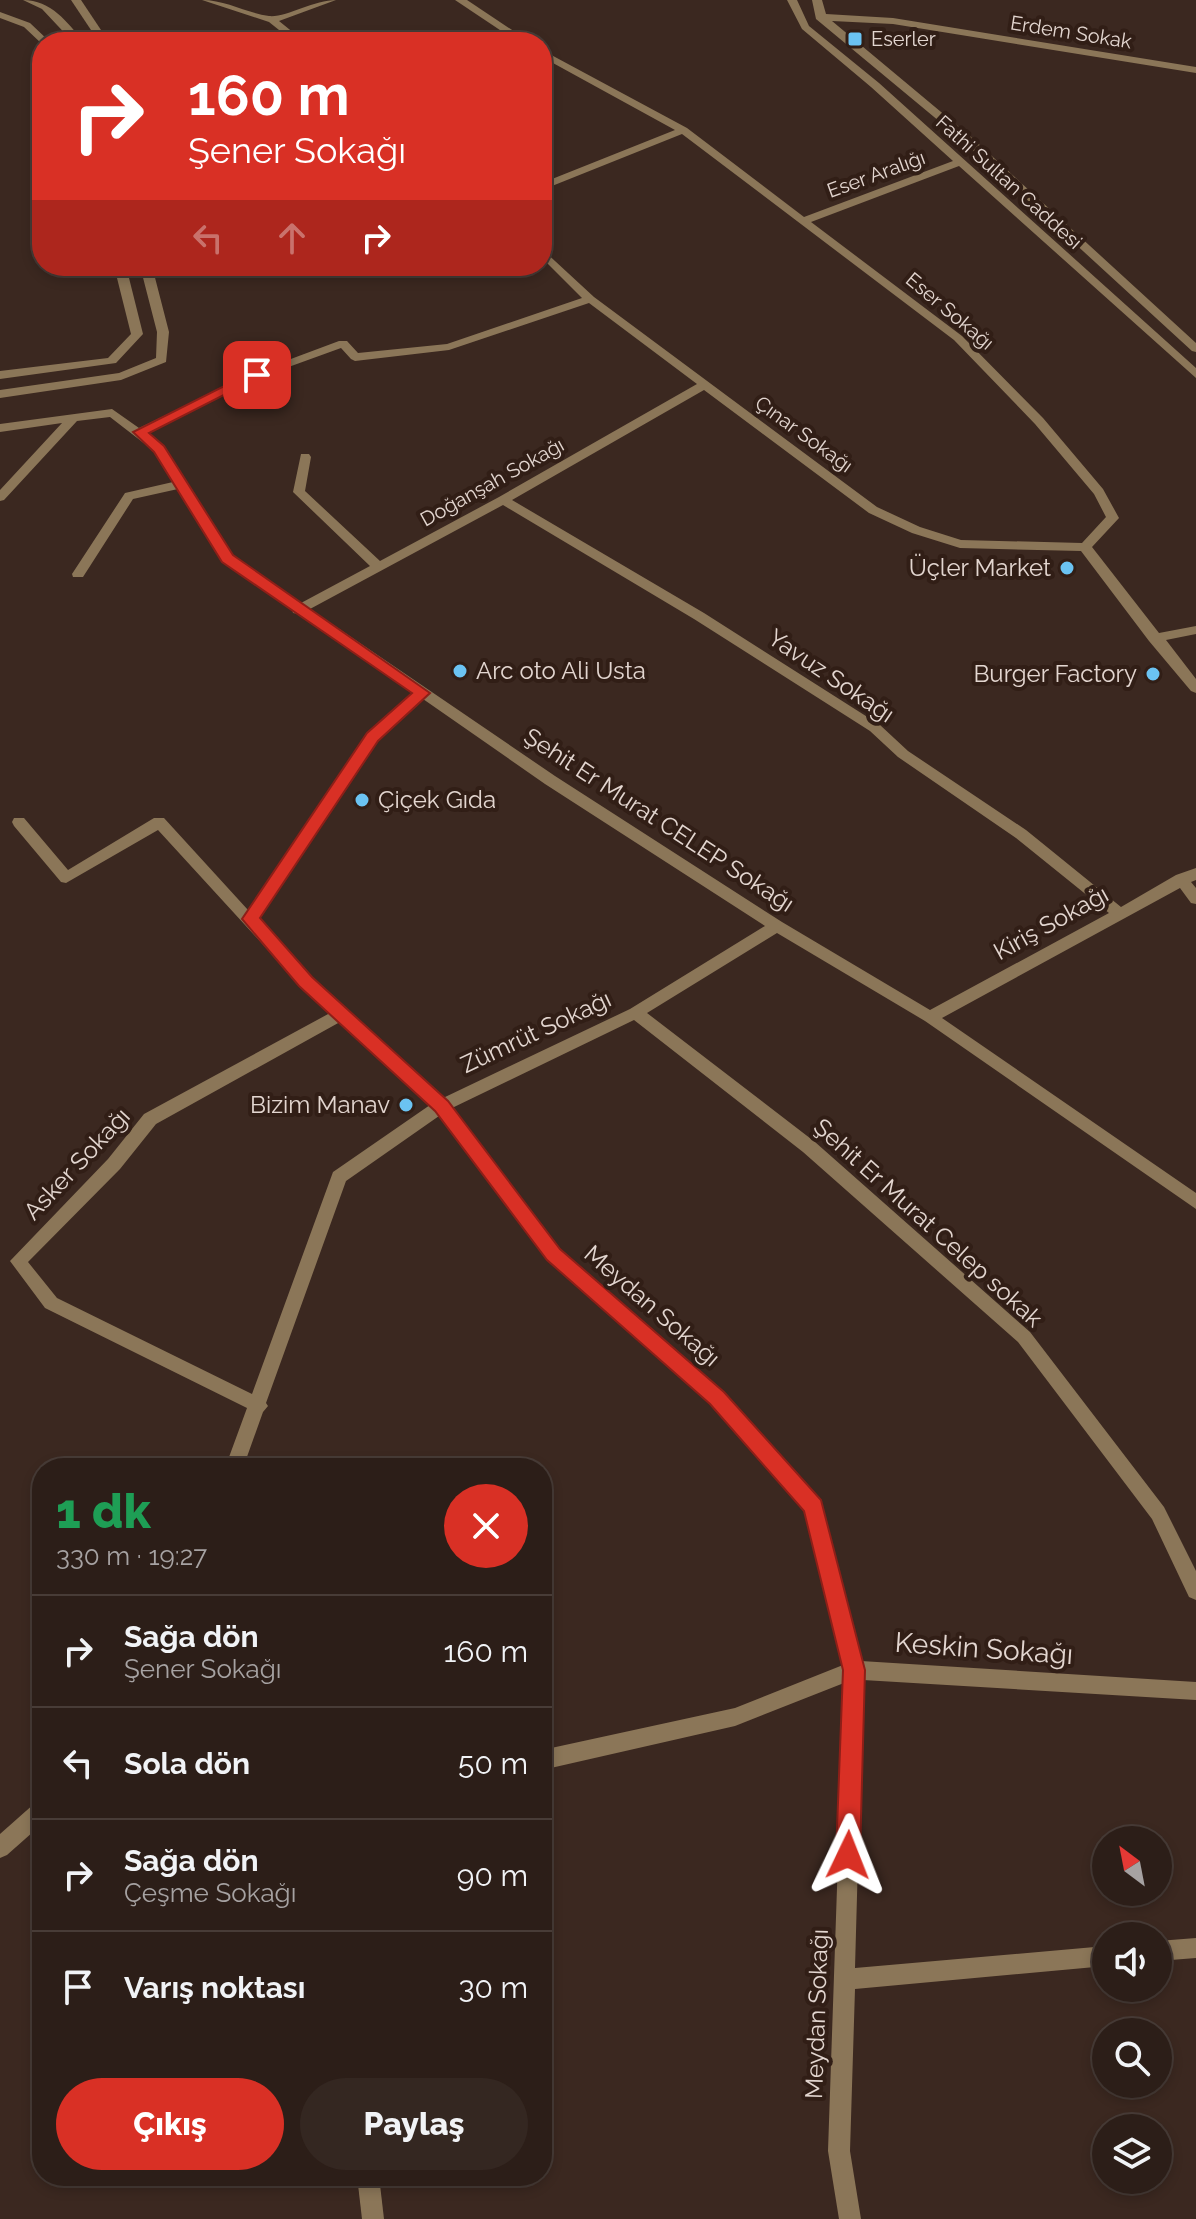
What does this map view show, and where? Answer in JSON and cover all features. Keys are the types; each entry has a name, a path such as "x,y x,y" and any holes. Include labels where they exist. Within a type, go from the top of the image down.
{"street":[{"path":"28,0 45,7 69,32"},
{"path":"76,0 97,32"},
{"path":"207,0 272,20 287,32"},
{"path":"272,20 331,0"},
{"path":"460,0 510,32"},
{"path":"792,0 798,17"},
{"path":"817,0 822,17 967,139 1196,349"},
{"path":"0,15 27,25 34,32"},
{"name":"Erdem Sokak","path":"798,17 893,21 1192,70"},
{"name":"Fathi Sultan Caddesi","path":"798,17 1196,374"},
{"name":"Eser Sokağı","path":"552,58 683,130 958,338 1039,421 1099,492 1113,518 1085,547"},
{"path":"1192,70 1196,79"},
{"path":"552,183 683,130"},
{"name":"Eser Aralığı","path":"805,220 961,162"},
{"name":"Çınar Sokağı","path":"552,262 590,299 873,510 916,530 960,544 1085,547"},
{"path":"0,375 112,361 137,334 122,276"},
{"path":"0,394 121,376 162,360 163,332 149,276"},
{"path":"140,432 257,375 343,343 355,357 449,347 590,299"},
{"name":"Doğanşah Sokağı","path":"298,610 503,500 704,385"},
{"name":"Şehit Er Murat CELEP Sokağı","path":"0,428 112,413 159,449 227,558 298,610 777,926 930,1017 1196,1202"},
{"path":"0,497 72,420"},
{"path":"305,457 299,492 379,567"},
{"path":"78,574 129,496 181,484"},
{"name":"Yavuz Sokağı","path":"503,500 699,616 875,728 903,754 1021,834 1119,913"},
{"path":"1085,547 1196,688"},
{"path":"1154,638 1196,630"},
{"path":"250,919 372,737 422,693"},
{"name":"Meydan Sokağı","path":"19,822 66,878 159,822 306,982 441,1106 553,1255 717,1398 813,1506 854,1670 839,2151 850,2219"},
{"name":"Kiriş Sokağı","path":"930,1017 1196,873"},
{"path":"1181,879 1196,899"},
{"name":"Zümrüt Sokağı","path":"238,1458 339,1177 441,1106 635,1013 777,926"},
{"name":"Şehit Er Murat Celep sokak","path":"635,1013 809,1147 1024,1337 1158,1513 1196,1591"},
{"name":"Asker Sokağı","path":"259,1406 51,1303 18,1261 114,1164 150,1119 341,1014"},
{"name":"Keskin Sokağı","path":"552,1758 735,1717 854,1670 1196,1691"},
{"path":"0,1848 32,1819"},
{"path":"1172,1950 1196,1948"},
{"path":"844,1979 1092,1957"},
{"path":"369,2186 373,2219"}],"place":[{"name":"Eserler","path":"855,39"},
{"name":"Üçler Market","path":"1067,568"},
{"name":"Arc oto Ali Usta","path":"460,671"},
{"name":"Burger Factory","path":"1153,674"},
{"name":"Çiçek Gıda","path":"362,800"},
{"name":"Bizim Manav","path":"406,1105"}],"route":[{"path":"257,375 140,432 159,449 227,558 422,693 372,737 250,919 306,982 441,1106 553,1255 717,1398 813,1506 854,1670 848,1855"}]}
